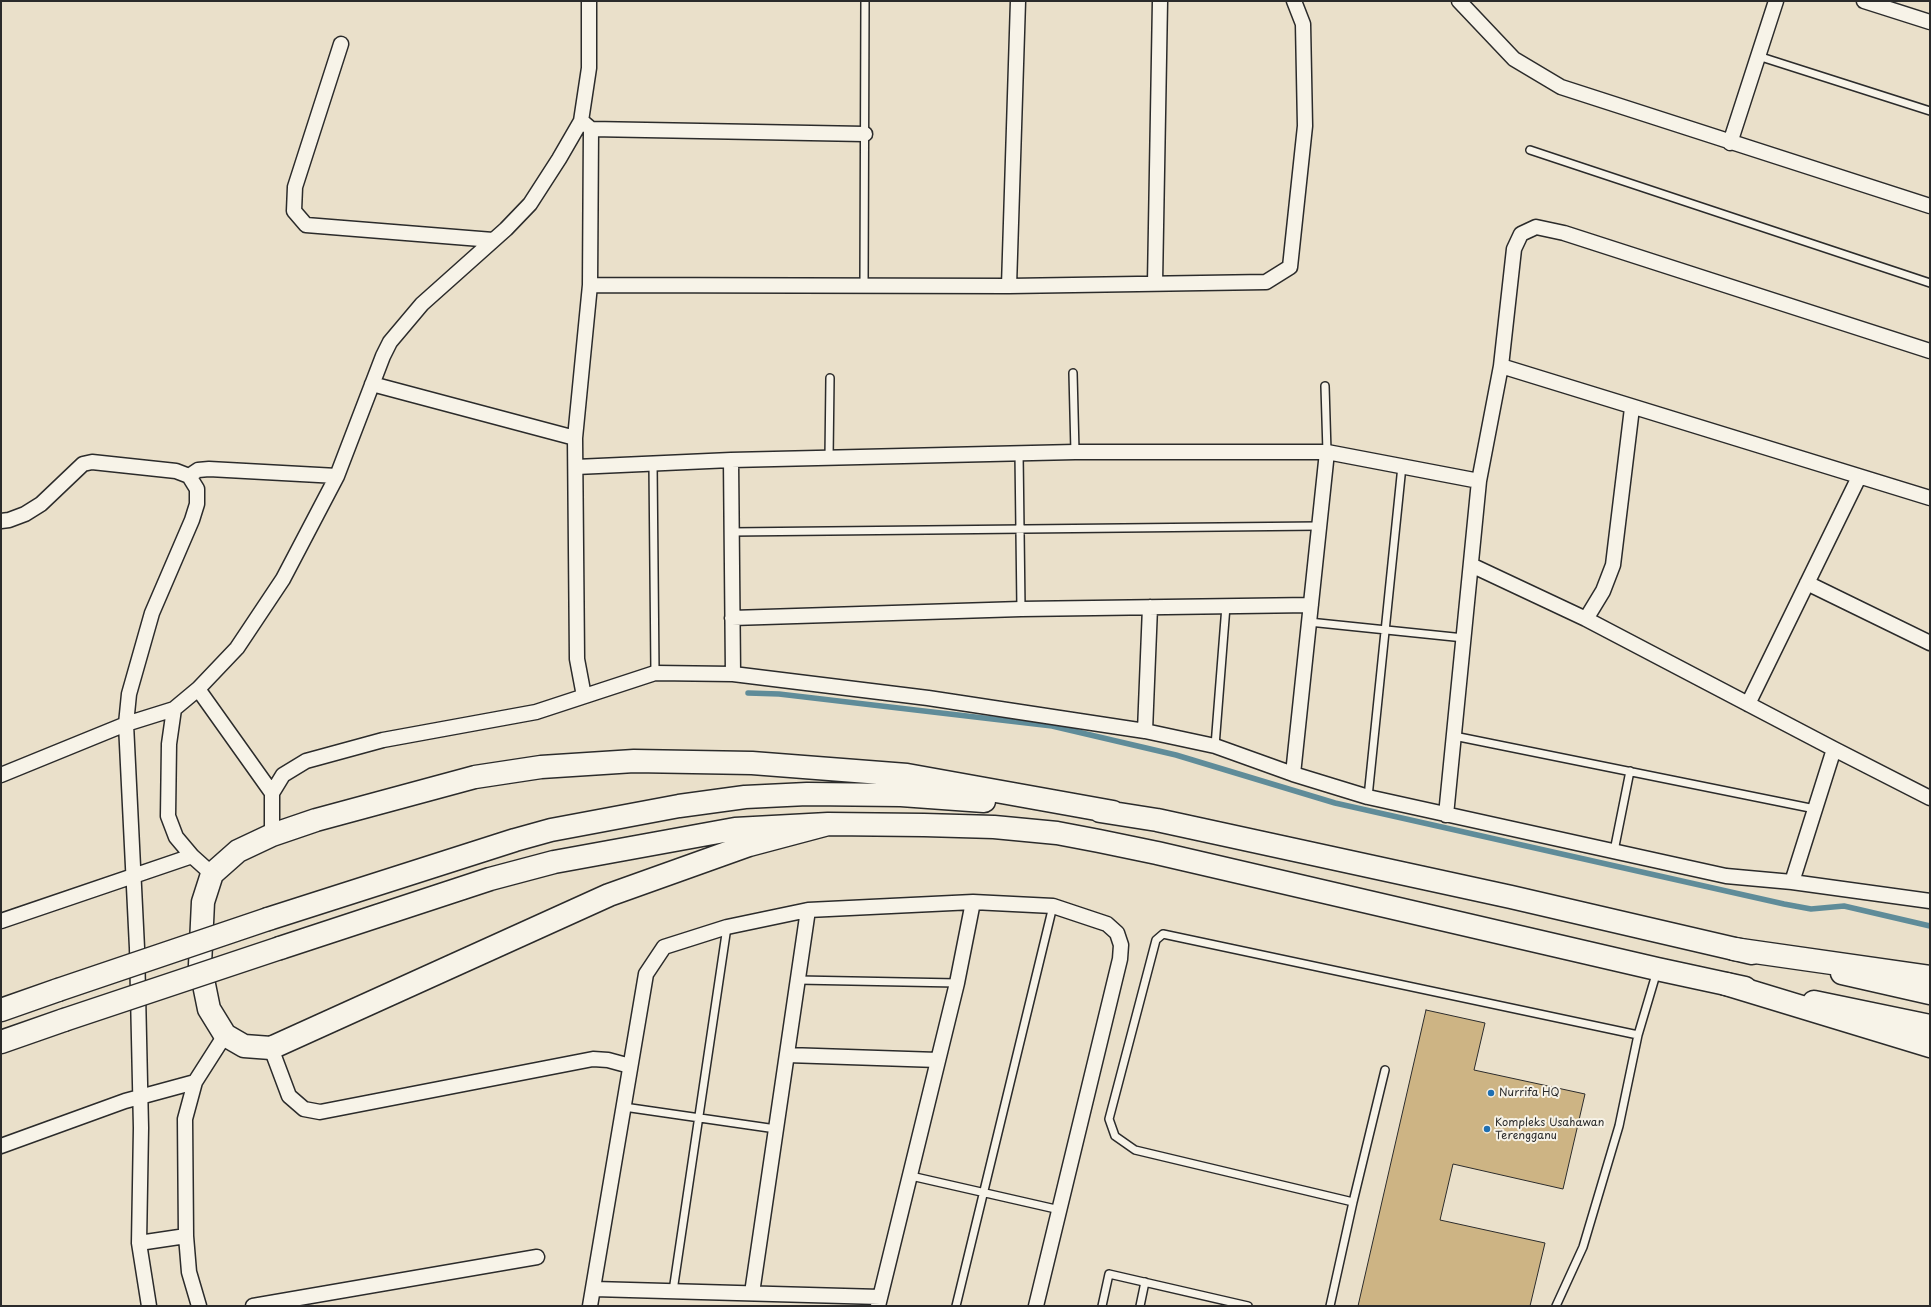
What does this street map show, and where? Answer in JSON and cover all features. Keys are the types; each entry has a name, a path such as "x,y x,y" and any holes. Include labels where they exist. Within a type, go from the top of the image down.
{"main road":[{"path":"828,824 749,845 609,894 271,1048 244,1046 225,1035 209,1009 200,965 203,902 212,874 238,851 272,835 316,820 475,777 541,767 634,761 752,763 907,775 1157,820 1511,897 1930,993"},
{"path":"1,1010 268,919 515,840 551,830 712,801 807,794 901,796 1065,807 1113,812"},
{"path":"1,1042 490,879 554,862 735,829 828,824 994,827 1058,833 1158,853 1657,969 1930,1026"},
{"path":"1734,949 1930,977"},
{"path":"1726,984 1930,1046"}],"street":[{"path":"584,696 577,659 575,438 590,285 586,125 589,68 589,1"},
{"path":"1009,286 1018,1"},
{"path":"1155,283 1160,1"},
{"path":"590,285 1009,286 1266,282 1290,267 1305,126 1304,24 1294,1"},
{"path":"1459,1 1514,59 1561,87 1730,143 1930,206"},
{"path":"1730,143 1776,1"},
{"path":"1873,2 1930,22"},
{"path":"341,44 295,187 294,211 306,225 493,240"},
{"path":"586,125 865,134"},
{"path":"1,775 130,723 168,711 198,689 237,648 284,579 337,476 372,384 390,342 403,324 422,304 493,240 530,204 559,159 586,125"},
{"path":"1446,815 1479,480 1502,366 1514,249 1521,234 1536,226 1564,233 1930,351"},
{"path":"1502,366 1632,408 1930,498"},
{"path":"372,384 575,438"},
{"path":"1586,619 1603,591 1613,565 1632,408"},
{"path":"576,467 731,460 1019,453 1327,452 1479,480"},
{"path":"1293,774 1327,452"},
{"path":"731,460 733,674"},
{"path":"1,521 9,520 41,504 83,464 92,462 176,471 189,476 197,489 197,504 192,520 152,613 129,694 133,877 146,1096 139,1243 149,1306"},
{"path":"189,476 198,470 210,469 337,476"},
{"path":"1748,704 1859,477"},
{"path":"1471,565 1586,619 1930,798"},
{"path":"1807,583 1930,643"},
{"path":"732,618 1021,609 1311,605"},
{"path":"1145,731 1150,607"},
{"path":"272,835 272,793 283,775 306,761 383,740 536,712 655,673 733,674 928,698 1145,731 1215,746 1293,774 1368,798 1726,876 1792,882 1930,901"},
{"path":"198,689 272,793"},
{"path":"168,711 168,816 176,837 192,856 212,874"},
{"path":"1792,882 1834,749"},
{"path":"1,922 192,856"},
{"path":"594,1288 752,1293 879,1301 911,1176 957,983 973,902"},
{"path":"590,1306 646,974 664,947 727,927 808,910 973,902 1053,906 1107,924 1117,933 1121,945 1120,959 1036,1306"},
{"path":"752,1293 808,910"},
{"path":"199,1306 190,1272 186,1236 185,1119 195,1082 225,1035"},
{"path":"271,1048 289,1096 304,1109 320,1112 593,1058 608,1060 630,1066"},
{"path":"787,1055 938,1060"},
{"path":"1,1146 146,1096 195,1082"},
{"path":"139,1243 186,1236"},
{"path":"253,1306 537,1257"}],"lane":[{"path":"864,285 865,1"},
{"path":"1758,56 1930,111"},
{"path":"1530,150 1930,283"},
{"path":"1073,373 1075,452"},
{"path":"829,458 830,378"},
{"path":"1325,386 1327,452"},
{"path":"1019,453 1021,609"},
{"path":"652,464 655,673"},
{"path":"1368,798 1402,466"},
{"path":"731,532 1319,526"},
{"path":"1215,746 1226,606"},
{"path":"1309,622 1464,638"},
{"path":"1454,736 1815,809"},
{"path":"1614,851 1630,771"},
{"path":"956,1306 1053,906"},
{"path":"673,1291 727,927"},
{"path":"1353,1202 1135,1150 1115,1136 1110,1119 1156,940 1163,934 1638,1035"},
{"path":"1556,1306 1583,1247 1619,1126 1638,1035 1657,969"},
{"path":"798,980 957,983"},
{"path":"1330,1306 1353,1202 1385,1070"},
{"path":"624,1107 776,1130"},
{"path":"911,1176 1060,1210"},
{"path":"1102,1306 1109,1274 1248,1306"},
{"path":"1140,1306 1145,1282"}],"building":[{"name":"Kompleks Usahawan Terengganu","path":"1426,1010 1485,1023 1474,1070 1585,1094 1563,1189 1453,1164 1440,1220 1545,1243 1530,1306 1358,1306"}],"waterway":[{"path":"748,693 779,694 1052,726 1176,755 1335,803 1784,904 1811,909 1844,906 1930,926"}],"place":[{"name":"Nurrifa HQ","path":"1491,1093"},
{"name":"Kompleks Usahawan Terengganu","path":"1487,1129"}]}
